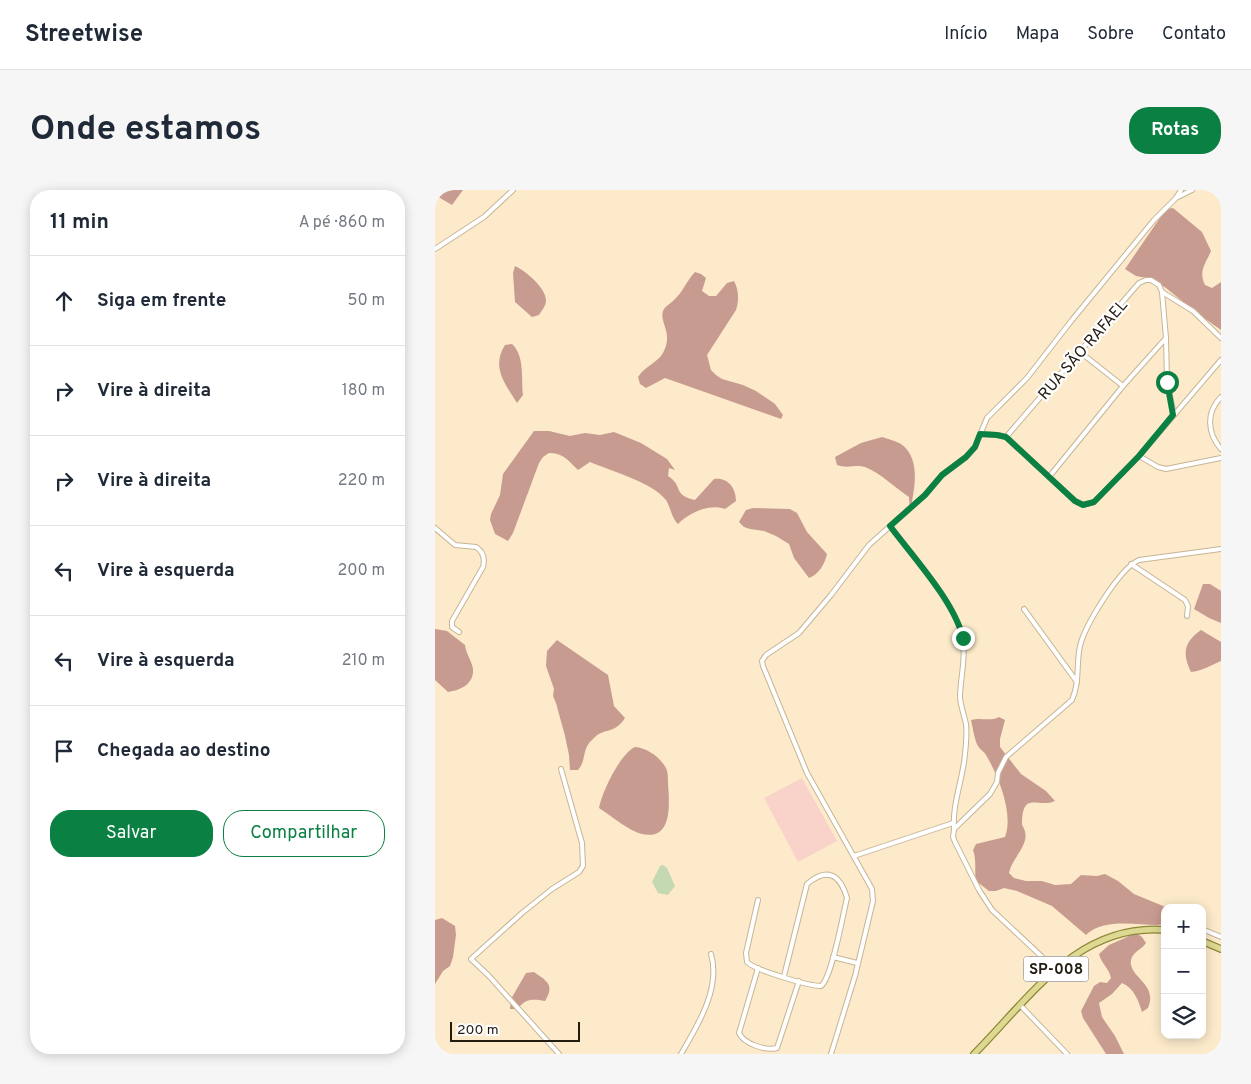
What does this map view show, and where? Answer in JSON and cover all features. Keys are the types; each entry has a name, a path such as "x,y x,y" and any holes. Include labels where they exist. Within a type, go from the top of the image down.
{"main road":[{"name":"SP-008","path":"973,1054 1055,969 1077,953 1117,934 1135,930 1161,930"},
{"path":"1206,942 1221,949"}],"street":[{"path":"435,250 484,217 513,190"},
{"path":"831,1054 850,994 873,895 868,880 807,773 762,661 766,655 799,633 831,595 861,554 925,495 942,475 966,457 975,447 987,418 1027,378 1149,227 1177,198 1181,190"},
{"path":"1177,198 1192,190"},
{"name":"RUA SÃO RAFAEL","path":"1006,437 1139,283 1151,280 1159,285 1162,292"},
{"path":"1162,292 1167,382 1173,415"},
{"path":"1162,292 1193,311 1221,338"},
{"path":"1049,477 1123,386 1166,338"},
{"path":"1080,352 1123,386"},
{"path":"980,434 1006,437 1075,501 1080,504 1088,504 1094,502 1139,456 1221,360"},
{"path":"1221,397 1213,407 1209,419 1213,439 1221,449"},
{"path":"1139,456 1166,470 1221,458"},
{"path":"890,526 950,608 960,625 963,638 964,654 960,685 961,703 966,725 965,756 953,823 953,837 979,890 992,910 1055,969"},
{"path":"435,528 455,545 477,547 483,555 483,567 452,621 452,627 459,632"},
{"path":"954,829 990,794 997,782 998,772 1006,757 1072,700 1077,682 1079,652 1083,636 1121,574 1131,564 1139,560 1221,549"},
{"path":"1131,564 1185,600 1189,606 1187,616"},
{"path":"1024,609 1077,682"},
{"path":"559,1054 489,976 471,959 472,956 522,913 552,889 579,872 583,866 582,843 561,769"},
{"path":"854,856 953,823"},
{"path":"758,900 745,958 749,964 758,968 783,976 799,981 817,986 824,984 827,979 847,898 845,889 835,876 830,874 810,882 805,888 783,976"},
{"path":"1206,931 1221,937"},
{"path":"681,1054 696,1026 713,985 715,964 711,954"},
{"path":"833,957 857,963"},
{"path":"758,968 739,1033 745,1041 756,1045 770,1049 777,1048 799,981"},
{"path":"1020,1005 1067,1054"}],"shaded area":[{"path":"435,190 463,190 452,205 435,195"},
{"path":"1173,208 1202,232 1211,251 1203,267 1202,275 1205,285 1212,288 1221,282 1221,330 1152,279 1136,276 1125,269 1166,209"},
{"path":"515,266 524,271 543,291 546,303 539,315 532,317 515,302 513,273"},
{"path":"695,272 706,278 702,291 709,296 716,296 727,283 734,281 738,292 736,310 707,355 711,370 722,379 756,391 775,404 783,415 781,419 665,378 646,388 640,384 638,377 658,359 666,346 667,334 662,315 663,311 677,297"},
{"path":"512,344 519,355 522,368 523,395 517,403 504,382 499,368 501,353 505,345"},
{"path":"534,431 549,431 570,436 585,433 600,435 614,432 641,443 667,459 675,470 669,468 668,476 676,483 683,496 695,500 714,479 719,479 730,484 736,496 736,501 725,509 712,507 700,510 678,524 666,500 641,482 590,462 578,470 562,456 549,453 539,463 513,533 508,541 495,534 490,520 491,514 500,495 503,474"},
{"path":"882,437 901,444 908,450 912,458 915,476 910,512 909,497 877,473 862,466 845,467 837,465 835,457 861,443"},
{"path":"753,508 790,509 797,513 807,532 827,554 825,562 818,572 809,578 794,558 789,544 764,531 744,527 739,522 746,510"},
{"path":"1203,584 1210,584 1221,591 1221,623 1194,609"},
{"path":"435,629 447,631 465,645 473,674 469,682 458,690 448,692 435,680"},
{"path":"1201,630 1221,642 1221,661 1191,672 1186,659 1186,648 1195,634"},
{"path":"557,640 608,675 614,706 625,718 617,727 597,735 589,743 578,770 570,770 565,736 553,696 554,689 546,666 547,651"},
{"path":"999,717 1005,720 1000,747 1021,774 1046,791 1055,801 1049,803 1032,802 1025,807 1022,825 1025,832 1024,844 1009,873 1014,878 1026,881 1042,881 1055,885 1071,884 1081,875 1097,876 1105,874 1118,881 1134,894 1161,905 1161,924 1110,924 1101,926 1086,935 1052,906 1017,891 1004,888 989,891 976,881 973,850 976,844 1005,837 1007,828 1008,817 1000,784 986,755 977,743 971,720"},
{"path":"635,747 649,751 657,757 668,773 669,809 665,826 660,832 652,835 631,830 599,808 618,765 623,757"},
{"path":"802,778 837,841 798,862 764,798"},
{"path":"663,865 667,868 675,886 668,895 658,893 652,882 660,866"},
{"path":"442,918 455,926 456,935 450,966 443,971 435,984 435,920"},
{"path":"1136,933 1146,943 1133,955 1132,967 1149,991 1150,1002 1148,1008 1142,1012 1133,991 1122,983 1112,994 1099,1003 1102,1017 1124,1054 1106,1054 1083,1018 1081,1011 1094,986 1100,982 1107,983 1111,978 1099,954 1109,945"},
{"path":"534,972 548,984 549,991 545,1001 530,1000 523,1003 518,1009 510,1009 511,999 526,973"}],"route":[{"path":"963,638 960,625 950,608 890,526 925,495 942,475 966,457 975,447 980,434 1006,437 1075,501 1083,505 1094,502 1139,456 1173,415 1167,382"}]}
